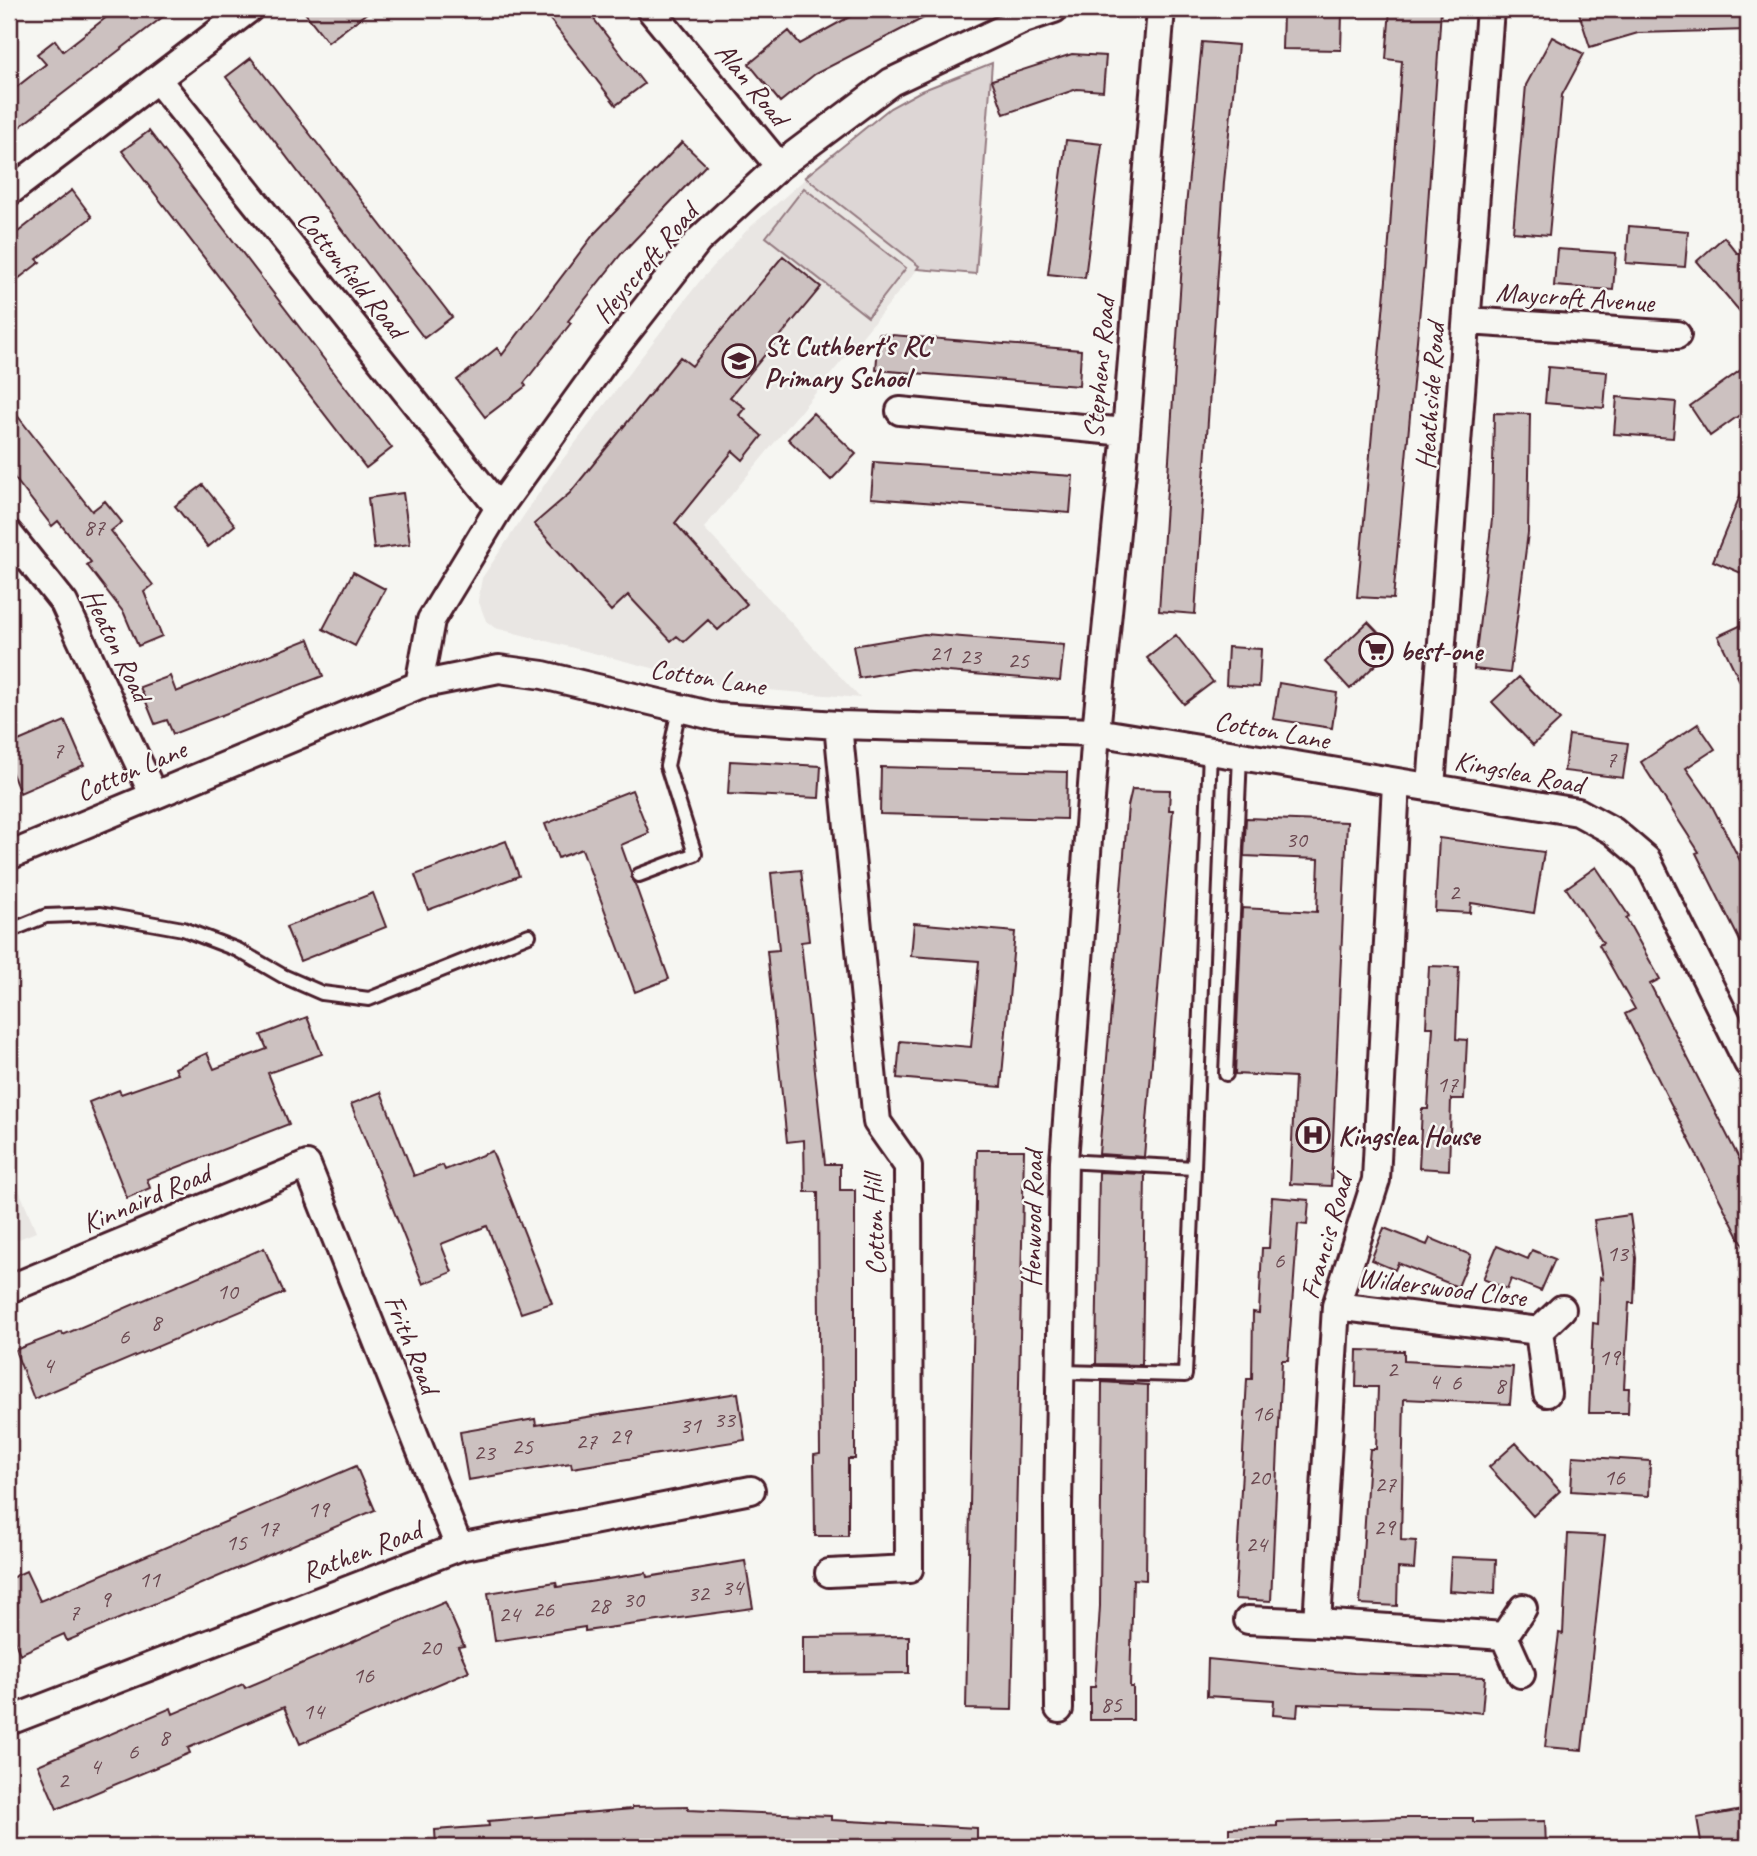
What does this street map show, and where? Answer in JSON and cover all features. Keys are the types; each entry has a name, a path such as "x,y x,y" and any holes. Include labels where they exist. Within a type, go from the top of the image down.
{"street":[{"path":"9,192 249,9"},
{"name":"Alan Road","path":"650,9 779,166"},
{"name":"Heyscroft Road","path":"419,685 431,620 499,508 609,355 698,241 779,166 891,82 1024,19 1054,9"},
{"name":"Stephens Road","path":"1096,732 1126,432 1161,9"},
{"name":"Heathside Road","path":"1432,787 1490,9"},
{"name":"Cottonfield Road","path":"157,79 499,508"},
{"name":"Maycroft Avenue","path":"1468,321 1677,335"},
{"path":"900,411 1126,432"},
{"name":"Heaton Road","path":"9,534 64,603 153,794"},
{"name":"Cotton Lane","path":"9,856 419,685 499,669 543,675 717,717 838,725 1096,732 1432,787"},
{"name":"Cotton Hill","path":"829,1573 909,1569 910,1501 908,1166 877,1122 838,725"},
{"name":"Henwood Road","path":"1059,1709 1064,1161 1096,732"},
{"name":"Francis Road","path":"1317,1623 1336,1306 1376,1180 1396,783"},
{"name":"Kingslea Road","path":"1432,787 1577,812 1613,831 1647,860 1748,1063"},
{"name":"Kinnaird Road","path":"9,1289 307,1165"},
{"name":"Frith Road","path":"307,1165 459,1547"},
{"name":"Wilderswood Close","path":"1336,1306 1539,1331"},
{"name":"Wilderswood Close","path":"1539,1331 1562,1309"},
{"name":"Wilderswood Close","path":"1539,1331 1547,1393"},
{"name":"Rathen Road","path":"9,1721 459,1547 751,1490"},
{"path":"1504,1636 1523,1608"},
{"path":"1248,1620 1504,1636"},
{"path":"1504,1636 1521,1675"}],"lane":[{"path":"639,875 695,855 667,766 680,709"},
{"path":"1061,1372 1185,1375 1210,751"},
{"path":"1226,1074 1240,756"},
{"path":"9,931 46,916 100,914 170,926 238,950 283,976 322,993 369,999 529,935"},
{"path":"1064,1161 1194,1168"}],"shaded area":[{"name":"St Cuthbert's RC Primary School","path":"992,63 976,274 917,270 704,528 860,698 723,686 495,628 486,621 478,600 482,578 553,472 699,282 748,229 862,129 921,91"},
{"path":"992,63 976,274 917,269 919,266 805,177 890,108 921,91"},
{"path":"804,188 906,268 868,317 766,237"},
{"path":"9,1165 36,1232 9,1243"}],"building":[{"path":"117,9 173,9 9,135 9,93 46,64 37,54 55,40 63,51"},
{"path":"302,9 372,9 328,42"},
{"path":"542,9 586,9 644,84 616,105"},
{"path":"847,9 941,9 815,74 780,102 749,64 789,31 800,44 851,16"},
{"path":"1390,9 1441,9 1424,265 1393,599 1357,597 1387,269 1402,61 1386,59"},
{"path":"1592,9 1748,9 1748,30 1638,33 1590,47 1579,13"},
{"path":"1283,13 1342,14 1341,50 1282,49"},
{"path":"1552,37 1584,54 1562,95 1549,235 1513,232 1526,85"},
{"path":"1202,42 1238,45 1224,182 1195,614 1159,611 1185,217"},
{"path":"1072,54 1106,56 1103,91 1077,89 1004,114 992,80"},
{"path":"251,58 452,317 424,338 226,77"},
{"path":"149,131 392,448 366,468 122,151"},
{"path":"1066,140 1102,144 1085,278 1048,274"},
{"path":"682,142 706,165 622,253 568,321 571,323 524,383 526,386 485,417 457,380 497,348 502,355 594,234"},
{"path":"72,190 92,217 37,259 40,262 9,286 9,239"},
{"path":"1629,226 1688,231 1685,267 1626,263"},
{"path":"1724,237 1737,253 1748,253 1748,321 1697,261"},
{"path":"1557,249 1616,253 1613,290 1554,286"},
{"path":"783,256 821,287 730,397 745,408 739,415 762,436 743,460 733,451 675,523 747,604 718,630 708,620 684,642 677,636 671,641 628,595 611,611 534,524 570,493 680,357 692,366"},
{"path":"879,334 1081,350 1079,386 876,370"},
{"path":"1748,365 1748,409 1710,436 1690,406"},
{"path":"1548,367 1607,372 1604,408 1545,403"},
{"path":"1617,397 1676,402 1673,438 1614,434"},
{"path":"9,405 92,511 105,501 122,522 111,531 153,585 144,592 162,636 138,646 124,613 87,565 91,562 58,521 52,526 9,471"},
{"path":"813,413 856,454 831,480 788,439"},
{"path":"1494,413 1530,414 1528,533 1510,673 1474,669 1492,519"},
{"path":"874,462 1073,476 1070,513 871,498"},
{"path":"1748,479 1748,576 1713,561"},
{"path":"203,485 235,525 208,547 175,506"},
{"path":"403,493 410,544 374,549 368,498"},
{"path":"353,572 385,589 355,646 323,629"},
{"path":"1368,622 1393,648 1350,689 1325,662"},
{"path":"1748,622 1748,698 1718,636"},
{"path":"924,634 1064,645 1060,681 911,669 859,678 853,646"},
{"path":"1176,635 1213,682 1184,704 1147,658"},
{"path":"309,639 323,676 173,734 167,720 155,724 140,687 170,676 176,692"},
{"path":"1228,647 1261,649 1259,687 1226,685"},
{"path":"1519,677 1560,720 1533,745 1492,702"},
{"path":"1279,683 1337,693 1332,728 1273,719"},
{"path":"65,721 84,765 20,793 9,766 9,745"},
{"path":"1698,724 1715,749 1686,768 1711,804 1748,876 1748,957 1696,853 1699,852 1641,762"},
{"path":"1569,735 1628,743 1623,778 1564,771"},
{"path":"730,761 821,766 819,798 728,794"},
{"path":"881,767 1067,772 1066,819 880,814"},
{"path":"1132,789 1170,790 1169,810 1173,810 1144,1157 1099,1154 1128,806"},
{"path":"632,790 649,833 621,845 669,979 635,992 582,849 558,858 545,824"},
{"path":"1246,818 1347,822 1331,1186 1290,1184 1295,1077 1235,1074 1242,908 1317,912 1319,859 1244,856"},
{"path":"1439,838 1544,852 1534,913 1471,903 1470,913 1435,911"},
{"path":"506,841 519,876 428,910 415,875"},
{"path":"1596,867 1629,916 1626,918 1660,979 1650,984 1748,1176 1748,1255 1625,1014 1635,1009 1599,945 1603,943 1566,888"},
{"path":"801,870 809,941 801,942 825,1164 840,1164 840,1190 855,1190 855,1459 848,1459 848,1536 815,1536 814,1455 820,1454 818,1192 805,1192 804,1140 787,1142 767,951 779,950 771,873"},
{"path":"373,893 386,927 300,961 286,927"},
{"path":"914,923 1015,932 1001,1087 897,1078 900,1041 971,1047 979,961 911,956"},
{"path":"1429,966 1459,967 1456,1039 1467,1040 1464,1099 1451,1099 1449,1170 1419,1168 1422,1109 1428,1109 1433,1027 1426,1027"},
{"path":"307,1017 322,1054 268,1073 289,1124 147,1179 150,1188 127,1198 89,1102 119,1090 121,1094 178,1074 175,1068 207,1053 214,1069 267,1049 261,1035"},
{"path":"381,1092 414,1176 443,1165 445,1170 492,1151 552,1303 521,1313 487,1226 441,1244 452,1272 423,1284 351,1104"},
{"path":"977,1150 1024,1150 1012,1710 966,1709"},
{"path":"1099,1172 1145,1174 1142,1365 1096,1364"},
{"path":"1272,1197 1309,1200 1307,1225 1298,1224 1288,1360 1282,1360 1271,1601 1235,1599 1247,1379 1252,1379 1253,1312 1259,1313 1262,1248 1269,1248"},
{"path":"1630,1215 1636,1258 1634,1303 1629,1303 1624,1388 1629,1388 1628,1413 1589,1413 1593,1323 1598,1324 1600,1277 1603,1279 1594,1220"},
{"path":"1384,1228 1427,1245 1430,1238 1471,1255 1458,1287 1398,1263 1395,1270 1371,1260"},
{"path":"1497,1246 1528,1259 1532,1250 1555,1259 1541,1291 1511,1279 1507,1289 1483,1279"},
{"path":"264,1248 284,1293 34,1399 15,1350 62,1332 63,1335"},
{"path":"1357,1350 1404,1351 1404,1361 1513,1367 1510,1404 1404,1399 1401,1540 1416,1541 1414,1569 1398,1568 1397,1606 1360,1604 1370,1449 1376,1449 1378,1387 1356,1387"},
{"path":"1102,1382 1148,1385 1146,1580 1133,1579 1130,1687 1133,1687 1133,1720 1090,1720 1090,1687 1095,1687 1100,1606"},
{"path":"738,1393 745,1440 572,1468 571,1463 468,1480 460,1432 535,1419 536,1425"},
{"path":"1516,1443 1560,1491 1533,1516 1489,1467"},
{"path":"1573,1456 1650,1461 1649,1496 1571,1491"},
{"path":"356,1466 375,1510 67,1641 64,1634 20,1654 9,1628 9,1579 26,1571 40,1601"},
{"path":"1568,1534 1605,1536 1582,1750 1545,1747 1559,1633 1563,1634"},
{"path":"1451,1557 1496,1559 1495,1594 1449,1591"},
{"path":"745,1561 753,1608 585,1631 585,1627 495,1641 488,1593 556,1582 557,1587 646,1573 647,1577"},
{"path":"445,1602 464,1646 458,1647 469,1671 300,1744 284,1707 188,1748 190,1753 57,1809 38,1765 171,1708 173,1714 243,1684 245,1688"},
{"path":"909,1636 909,1673 803,1674 803,1637"},
{"path":"1208,1659 1354,1673 1485,1677 1482,1713 1437,1708 1298,1704 1297,1717 1273,1715 1274,1700 1207,1696"},
{"path":"688,1806 688,1810 831,1816 831,1820 977,1828 977,1847 436,1847 435,1830 489,1826 488,1821 632,1807"},
{"path":"1748,1809 1748,1847 1702,1847 1697,1818"},
{"path":"1473,1818 1473,1822 1545,1821 1546,1847 1229,1847 1229,1828 1277,1826 1277,1822"}],"place":[{"name":"St Cuthbert's RC Primary School","path":"739,361"},
{"name":"best-one","path":"1376,650"},
{"name":"Kingslea House","path":"1313,1135"}]}
